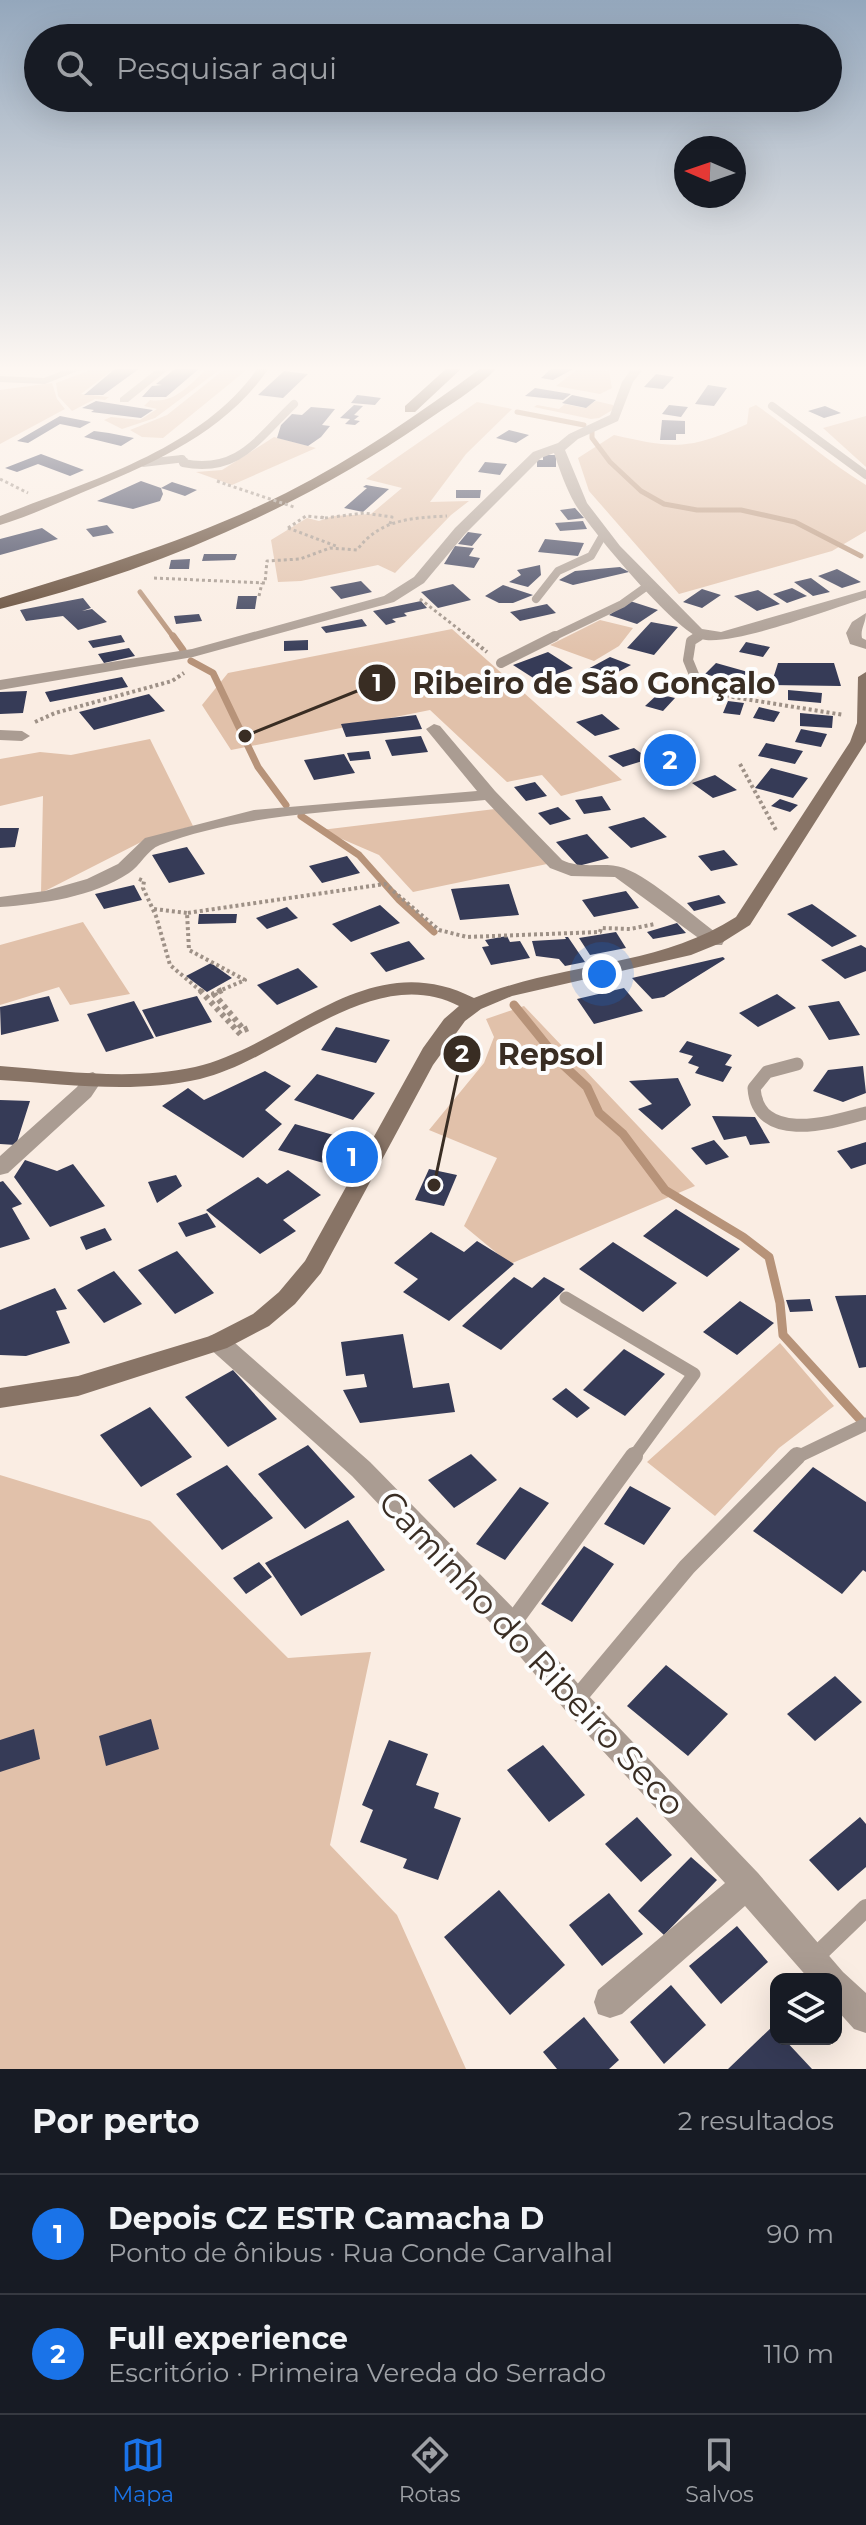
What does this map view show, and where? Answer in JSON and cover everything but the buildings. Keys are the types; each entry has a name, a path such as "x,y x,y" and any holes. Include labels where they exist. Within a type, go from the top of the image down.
{"highway":[{"path":"0,590 146,542 274,489 322,465"},
{"path":"0,604 168,549 264,510 347,465"}],"main road":[{"path":"113,473 126,465"},
{"path":"0,521 138,465"},
{"path":"0,1398 78,1386 218,1342 261,1320 287,1298 313,1267 441,1035 473,1005 519,988 715,941 743,921 849,759 865,718 866,677"},
{"path":"0,1073 93,1079 162,1078 202,1072 254,1052 358,999 384,991 413,987 439,990 473,1005"}],"street":[{"path":"0,685 193,653 389,599 419,580 460,531 527,465"},
{"path":"563,465 571,487 603,535 702,635 722,636 866,594"},
{"path":"866,617 854,628 853,634 855,641 866,645"},
{"path":"434,729 463,760 489,795 556,864 571,871 618,872 632,879 715,941"},
{"path":"0,902 32,899 100,880 129,865 140,849 151,842 237,818 489,795"},
{"path":"0,1168 84,1092 93,1079"},
{"name":"Caminho do Ribeiro Seco","path":"218,1342 361,1469 511,1625 575,1701 747,1884 821,1970"},
{"path":"610,2002 747,1884"},
{"path":"842,1991 866,2017"}],"lane":[{"path":"188,465 200,468 223,465"},
{"path":"536,599 550,574 563,565 591,556 603,535"},
{"path":"501,663 622,604 650,584"},
{"path":"697,682 688,660 691,641 702,635"},
{"path":"797,1064 765,1072 757,1082 754,1093 759,1107 769,1118 805,1127 866,1113"},
{"path":"511,1625 694,1374 566,1298"},
{"path":"575,1701 687,1567 799,1454 860,1425"},
{"path":"821,1970 866,1908"}],"path":[{"path":"0,479 39,499"},
{"path":"228,485 294,507"},
{"path":"307,512 323,517"},
{"path":"390,525 392,517 368,513 306,516 288,528 357,550 368,535 390,525 401,518 448,515"},
{"path":"259,596 262,583 265,583 267,561 300,559 341,547"},
{"path":"152,577 262,583"},
{"path":"406,588 501,663"},
{"path":"9,736 55,713 172,681 191,667"},
{"path":"710,694 865,718"},
{"path":"740,764 776,831 797,838"},
{"path":"153,909 187,913 234,910 287,898 385,884 439,930 467,937 600,932 601,928 630,929 684,920"},
{"path":"143,888 153,909 170,965 206,996 247,1042"},
{"path":"187,913 189,950 245,980 214,994 240,1025"}],"shaded area":[{"path":"231,465 278,465 232,485 196,472 222,470"},
{"path":"387,465 458,465 430,502 469,501 451,515 395,573 378,565 301,581 278,582 271,540 307,518 319,521 333,516 371,514 402,488 366,479"},
{"path":"580,465 836,465 866,485 866,531 832,551 679,594 589,491"},
{"path":"600,620 633,628 619,646 594,661 550,645"},
{"path":"452,629 622,780 561,796 542,775 507,782 430,710 231,750 202,705 228,673"},
{"path":"150,739 193,826 149,838 41,893 43,796 0,806 0,759 40,752 71,755"},
{"path":"495,809 547,864 413,892 379,855 321,830"},
{"path":"83,922 130,994 70,1005 59,987 0,1005 0,945"},
{"path":"524,1006 695,1186 510,1264 464,1226 497,1158 429,1130 484,1063 494,1037 486,1019"},
{"path":"780,1343 834,1406 779,1448 715,1516 647,1462"},
{"path":"0,1475 150,1521 288,1658 371,1652 330,1845 397,1915 466,2069 0,2069"}],"waterway":[{"path":"613,465 641,491 664,504 697,510 741,510 795,522 861,556"},
{"path":"140,592 174,638"},
{"path":"173,636 183,650"},
{"path":"191,661 213,673 258,767 286,805"},
{"path":"301,816 359,855 399,900 434,932"},
{"path":"514,1005 561,1063 587,1087 599,1113 623,1134 665,1190 743,1237 769,1257 780,1303 783,1335 866,1426"}],"place":[{"name":"Ribeiro de São Gonçalo","path":"245,736"},
{"name":"Full experience","path":"670,760"},
{"name":"Depois CZ ESTR Camacha D","path":"352,1157"},
{"name":"Repsol","path":"434,1185"}]}
